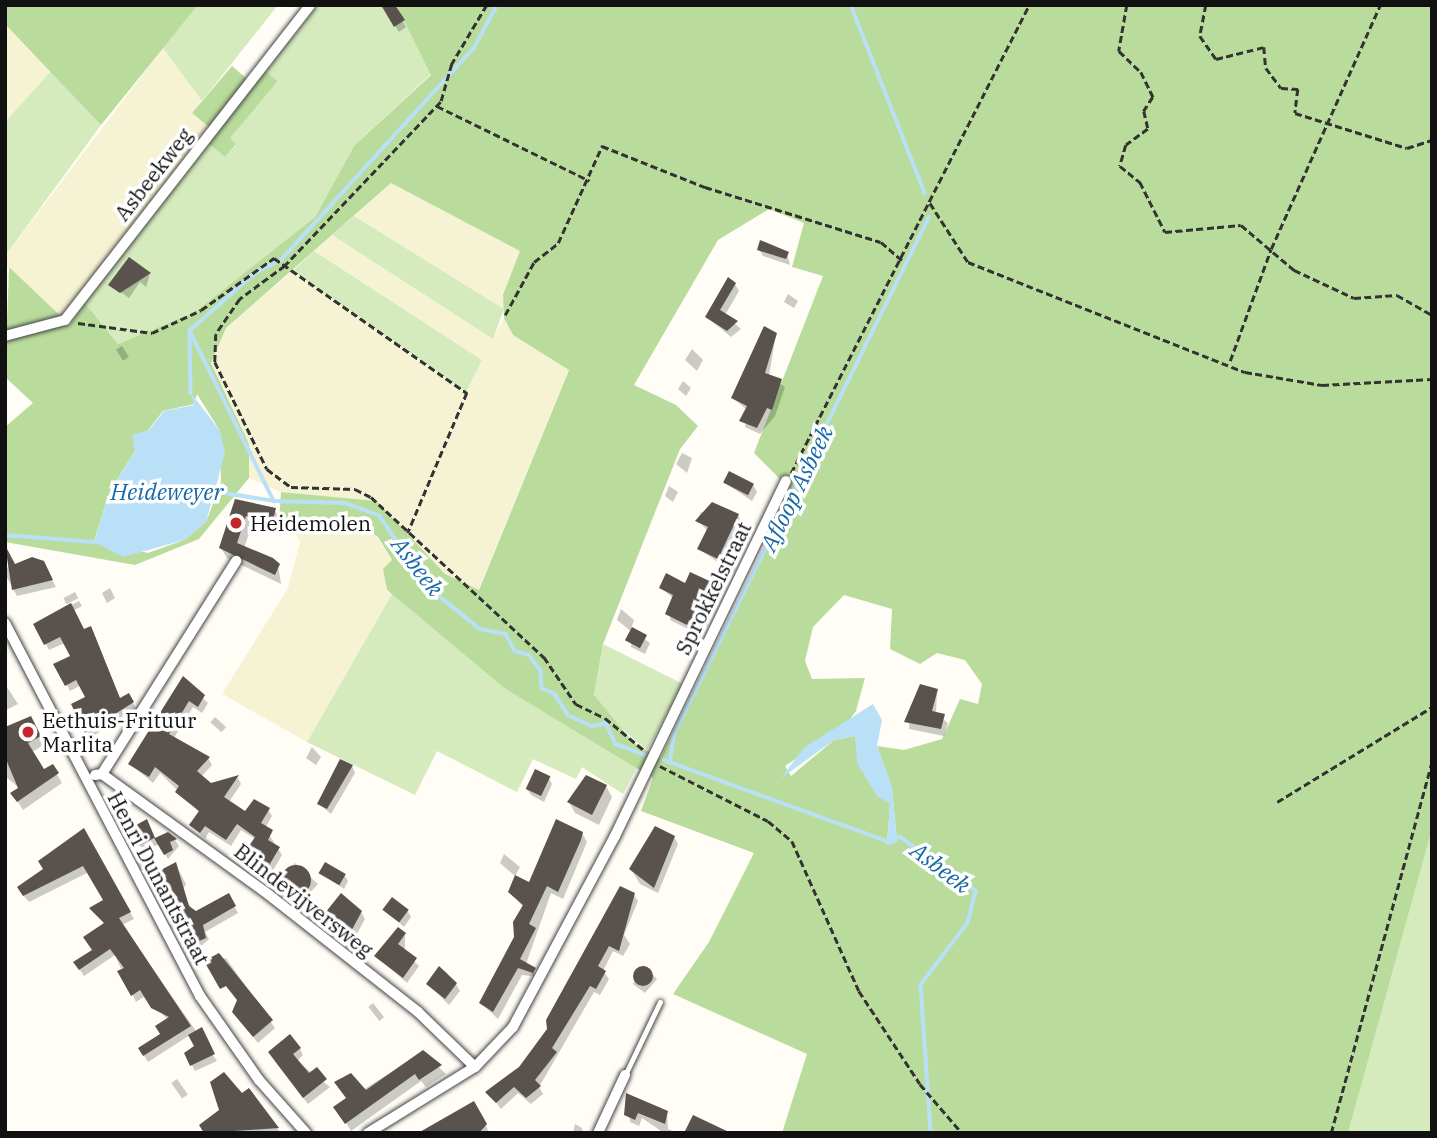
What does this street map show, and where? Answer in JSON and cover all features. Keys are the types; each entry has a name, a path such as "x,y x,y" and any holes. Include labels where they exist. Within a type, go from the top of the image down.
{"street":[{"name":"Asbeekweg","path":"65,320 310,5"},
{"path":"5,336 65,320"},
{"name":"Sprokkelstraat","path":"368,1133 475,1068 513,1027 652,760 786,481"},
{"path":"85,777 102,774 236,561"},
{"name":"Henri Dunantstraat","path":"5,623 10,644 85,777 200,996 259,1080 306,1133"},
{"name":"Blindevijversweg","path":"102,774 269,895 427,1020 475,1068"},
{"path":"598,1133 625,1075"}],"lane":[{"path":"625,1075 660,1002"}],"path":[{"path":"487,5 452,64 439,104 285,266 240,299 216,334 215,362 267,469 291,487 355,489 408,533 544,657 576,704 606,718 652,760 714,791 792,841 859,991 913,1074 962,1133"},
{"path":"786,481 902,260 1029,5"},
{"path":"1126,5 1118,51 1141,72 1153,97 1144,111 1148,130 1126,145 1120,166 1140,182 1166,232 1241,225 1294,270 1354,298 1397,295 1432,315"},
{"path":"1206,5 1200,36 1216,59 1264,47 1266,68 1282,88 1298,89 1296,113 1407,148 1432,140"},
{"path":"1321,5 1327,5"},
{"path":"1230,361 1271,249 1325,121 1380,5"},
{"path":"439,104 590,181"},
{"path":"505,315 534,262 558,243 590,181 602,146 705,187 881,242 902,260"},
{"path":"930,204 968,262 1230,361 1245,372 1322,384 1432,379"},
{"path":"65,320 152,333 201,310 274,258 467,393 408,533"},
{"path":"1277,802 1432,707"},
{"path":"1331,1133 1432,762"}],"shaded area":[{"path":"5,24 51,71 5,122"},
{"path":"163,48 202,101 192,113 211,129 63,319 5,264 5,256"},
{"path":"391,183 521,251 504,309 354,216"},
{"path":"332,235 493,339 504,318 513,335 569,369 478,591 445,575 377,501 281,492 249,478 249,444 211,362 226,328 292,271 466,392 482,360 314,251"},
{"path":"354,521 378,538 392,561 386,590 392,594 307,742 222,694 288,588 300,542 291,522"}],"green space":[{"path":"5,5 198,5 101,125 5,24"},
{"path":"198,5 278,5 202,101 163,48"},
{"path":"318,5 396,5 431,74 354,146 315,217 195,312 118,344 85,303 208,143 225,157 236,145 229,138 278,81 266,71"},
{"path":"396,5 1432,5 1432,829 1348,1133 782,1133 807,1054 673,994 709,942 754,853 641,811 653,778 504,688 387,590 383,569 392,560 378,537 354,521 279,522 281,492 377,501 445,574 479,590 569,370 513,335 504,318 503,295 520,251 391,183 226,328 211,363 249,444 249,478 199,539 135,565 5,542 5,427 33,403 5,377 9,267 70,325 85,303 118,344 195,312 315,217 354,146 431,75","holes":["769,209 804,223 792,267 823,276 754,453 792,491 660,759 632,741 594,695 603,644 680,449 698,426 676,405 634,385 718,240","197,394 220,431 221,483 206,522 184,540 148,553 94,541 110,491 149,429 163,411 194,404","844,595 892,609 890,649 920,664 937,653 965,660 982,684 978,704 960,699 942,739 904,750 877,746 892,788 897,842 887,845 890,804 855,736 834,740 791,776 785,766 845,726 856,711 865,678 812,679 805,661 813,627"]},
{"path":"232,66 254,85 266,71 278,81 230,138 236,144 225,157 208,143 216,133 192,113"},
{"path":"51,71 101,125 5,256 5,122"},
{"path":"354,216 504,309 493,339 332,235"},
{"path":"314,251 482,360 466,392 292,271"},
{"path":"392,594 504,688 637,767 623,794 582,767 576,779 533,759 517,792 437,751 415,795 307,742"},
{"path":"603,644 683,684 647,750 610,719 594,695"},
{"path":"1432,829 1432,1133 1348,1133 1363,1078"}],"water":[{"name":"Heideweyer","path":"191,393 220,431 225,453 206,522 184,540 123,557 94,542 110,491 135,452 132,435 149,430 164,411 194,405"},
{"path":"873,704 882,720 877,746 892,787 897,843 887,845 890,804 877,796 857,763 855,736 834,740 780,779 805,747"}],"building":[{"path":"381,5 395,5 405,20 394,27"},
{"path":"760,240 789,252 786,259 757,250"},
{"path":"129,257 151,273 120,293 108,285"},
{"path":"728,277 736,283 720,310 738,321 727,331 705,317"},
{"path":"764,326 777,333 765,373 782,379 772,410 767,408 757,428 739,421 747,406 731,398"},
{"path":"729,471 754,484 748,495 723,483"},
{"name":"Heidemolen","path":"235,499 276,508 272,524 246,516 237,543 273,558 280,564 275,575 219,548"},
{"path":"712,502 739,514 718,559 697,549 708,527 695,521"},
{"path":"5,545 15,564 32,557 44,561 53,580 12,590"},
{"path":"690,572 716,584 687,625 665,614 673,595 659,588 666,573 685,583"},
{"path":"71,603 84,629 91,626 120,698 129,693 134,702 85,733 71,704 85,697 76,680 65,686 53,664 70,656 60,637 44,645 33,624"},
{"path":"632,627 647,635 640,648 625,640"},
{"path":"183,676 205,695 198,707 189,701 169,734 210,757 197,771 211,783 239,775 224,797 245,811 254,799 270,808 261,823 273,830 268,840 280,847 268,867 245,852 255,837 237,824 226,840 205,826 200,833 189,825 199,811 175,792 179,786 155,767 149,777 128,764"},
{"path":"920,684 938,689 932,711 945,714 941,729 904,722"},
{"path":"31,716 41,736 28,743 44,769 53,764 59,773 17,802 10,793 18,788 5,757 5,727"},
{"path":"340,759 353,765 327,809 317,804"},
{"path":"535,769 550,776 541,796 526,789"},
{"path":"586,775 607,785 592,815 567,802"},
{"path":"147,819 155,838 168,832 177,839 170,842 173,850 164,855 154,838 139,846 129,829"},
{"path":"556,819 583,832 581,840 558,892 547,886 529,924 536,928 520,959 536,968 533,973 518,968 493,1012 479,1003 514,937 513,922 523,905 508,892 515,875 529,882"},
{"path":"655,826 675,836 654,888 629,869"},
{"path":"84,828 131,912 119,918 191,1026 143,1056 138,1048 160,1034 155,1026 169,1017 151,1008 140,990 131,996 117,971 124,968 110,949 79,970 73,962 92,950 83,937 104,923 89,908 103,900 83,866 23,896 17,887 43,869 38,861"},
{"path":"176,862 189,906 196,911 229,893 236,906 203,925 206,938 195,943 157,872"},
{"path":"325,862 346,874 339,885 318,873"},
{"path":"296,865 307,869 311,880 307,891 296,895 285,891 281,880 285,869"},
{"path":"620,886 635,893 619,951 609,946 598,966 606,971 596,989 590,986 552,1048 557,1052 535,1080 541,1086 526,1098 514,1087 496,1103 485,1092 519,1067 547,1029 546,1020"},
{"path":"341,893 362,911 348,937 321,918"},
{"path":"392,897 409,910 399,922 382,910"},
{"path":"398,927 406,933 398,944 417,958 403,978 374,956"},
{"path":"219,953 273,1020 253,1037 232,1012 237,1000 226,986 220,989 204,961"},
{"path":"439,966 457,983 445,999 426,984"},
{"path":"639,966 647,966 653,976 647,986 639,986 633,980 633,972"},
{"path":"202,1027 215,1054 190,1066 184,1053 194,1046 188,1035"},
{"path":"290,1034 301,1048 293,1054 309,1073 317,1067 327,1079 303,1098 268,1052"},
{"path":"423,1050 442,1065 419,1080 415,1074 345,1124 333,1107 346,1098 334,1082 351,1073 366,1090"},
{"path":"224,1072 242,1093 249,1088 279,1128 204,1133 199,1125 219,1110 210,1082"},
{"path":"626,1093 668,1111 665,1124 638,1113 635,1120 624,1115"},
{"path":"474,1101 487,1124 479,1133 418,1133"},
{"path":"693,1115 731,1133 684,1133"}],"waterway":[{"name":"Asbeek","path":"281,260 474,48 497,5"},
{"name":"Afloop Asbeek","path":"851,5 925,193"},
{"name":"Afloop Asbeek","path":"670,762 674,734 929,217"},
{"name":"Asbeek","path":"276,263 256,273 190,331 274,501 345,503 380,516 427,586 480,629 506,634 515,651 529,655 541,671 542,688 555,694 568,715 592,726 606,723 616,744 644,755"},
{"name":"Asbeek","path":"190,334 191,393"},
{"path":"218,492 274,501"},
{"path":"5,535 94,542"},
{"name":"Asbeek","path":"664,760 887,841 900,837 976,891 968,923 921,985 931,1133"}],"place":[{"name":"Heidemolen","path":"236,523"},
{"name":"Eethuis-Frituur Marlita","path":"28,732"}]}
